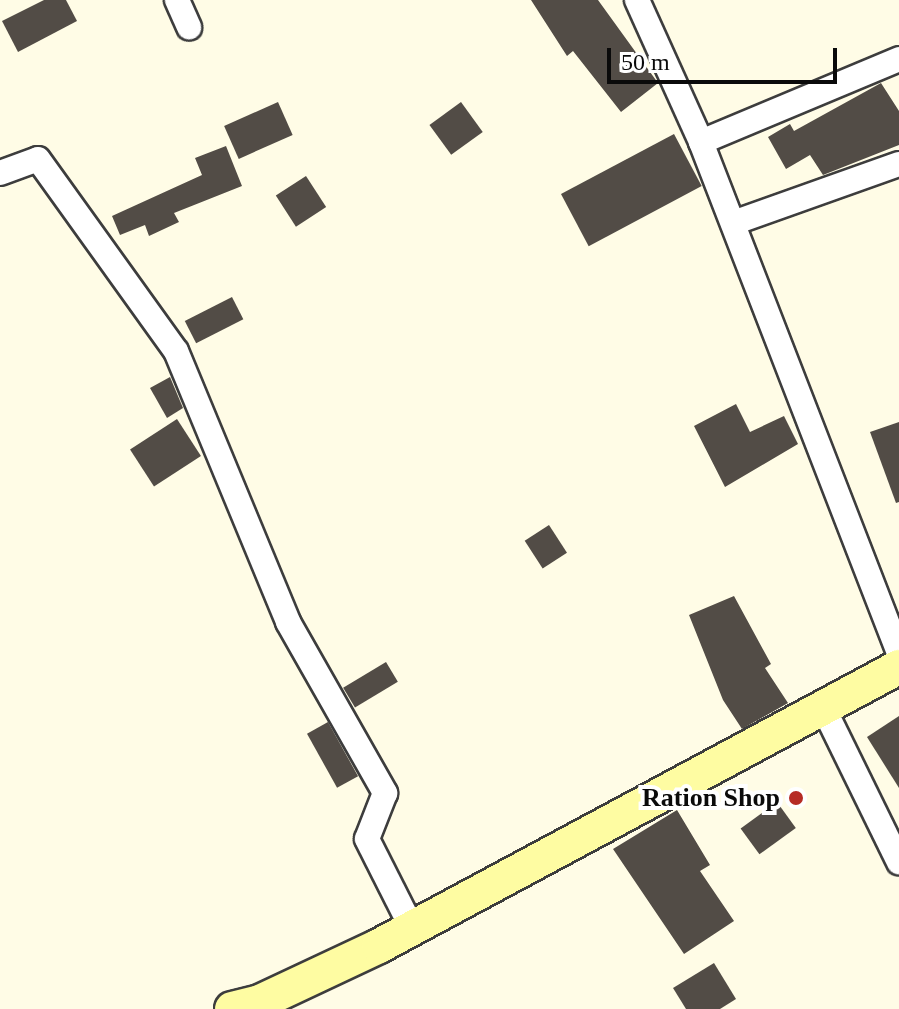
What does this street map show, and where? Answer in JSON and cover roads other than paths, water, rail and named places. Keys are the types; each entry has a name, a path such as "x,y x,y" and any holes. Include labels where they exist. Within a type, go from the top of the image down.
{"main road":[{"path":"232,1009 260,1002 412,928 899,667"}],"street":[{"path":"177,0 189,27"},
{"path":"637,0 701,142 899,653"},
{"path":"701,142 899,59"},
{"path":"0,173 38,159 176,351 288,622 385,793 367,839 412,928"},
{"path":"733,223 899,164"},
{"path":"823,707 899,862"}],"place":[{"name":"Ration Shop","path":"796,798"}]}
